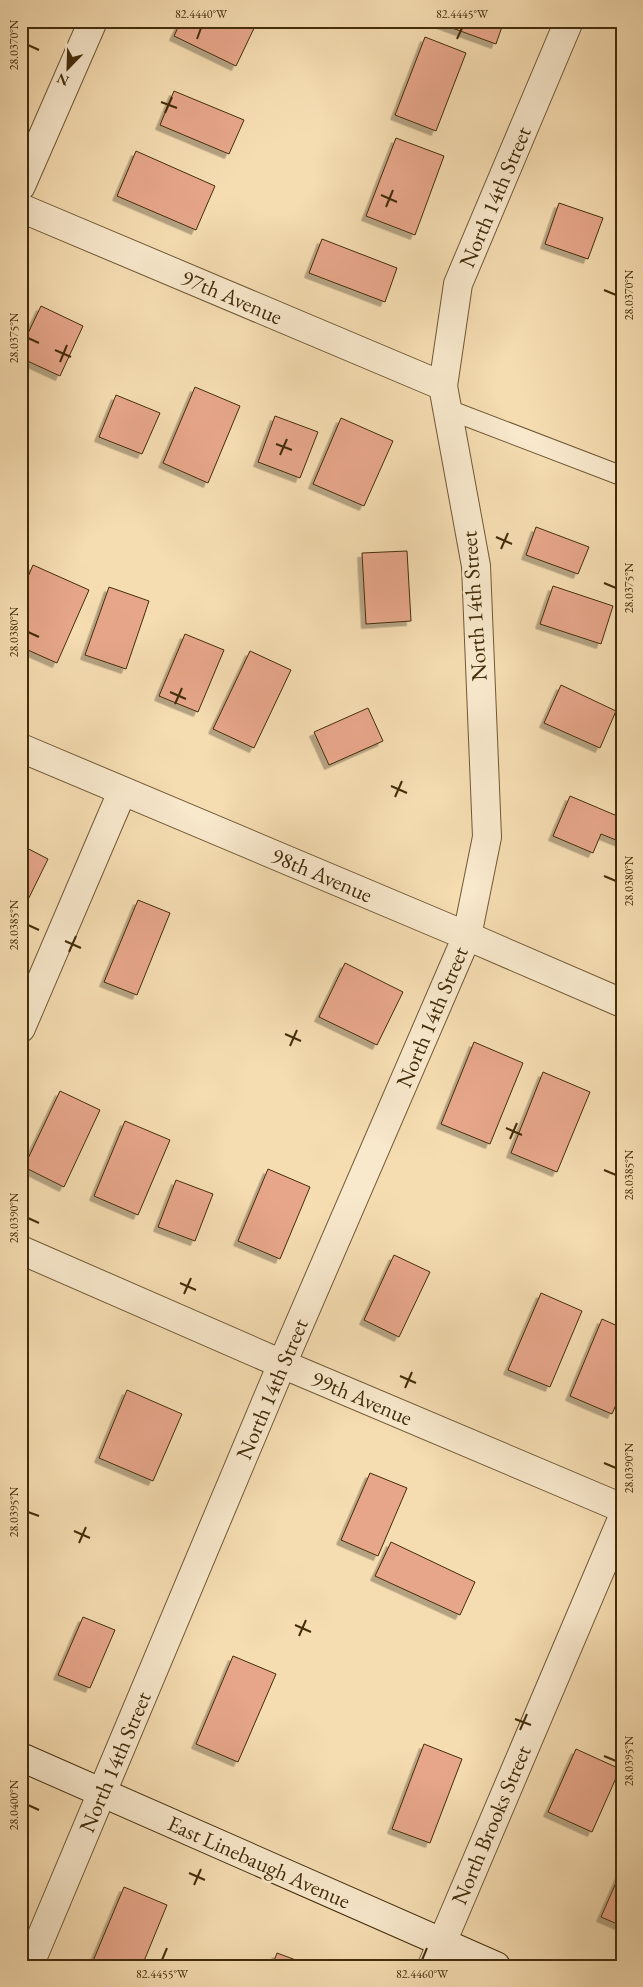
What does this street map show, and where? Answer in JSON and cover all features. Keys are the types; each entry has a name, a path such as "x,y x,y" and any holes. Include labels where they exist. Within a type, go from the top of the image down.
{"street":[{"path":"21,186 93,21"},
{"name":"North 14th Street","path":"29,1966 103,1794 282,1364 467,936 486,837 476,566 445,398 458,284 569,21"},
{"name":"97th Avenue","path":"21,208 445,398"},
{"name":"98th Avenue","path":"21,748 622,1003"},
{"path":"21,1028 122,792"},
{"name":"99th Avenue","path":"21,1250 282,1364 622,1508"},
{"name":"North Brooks Street","path":"437,1954 622,1519"},
{"name":"East Linebaugh Avenue","path":"21,1757 103,1794 437,1954 496,1966"}],"lane":[{"path":"445,398 622,476"}],"building":[{"path":"181,21 257,22 236,66 174,36"},
{"path":"433,21 504,21 496,44"},
{"path":"425,37 466,53 436,131 395,115"},
{"path":"174,91 244,120 229,154 160,125"},
{"path":"396,138 444,156 415,235 366,216"},
{"path":"136,151 215,186 196,230 117,196"},
{"path":"559,203 603,218 588,259 545,244"},
{"path":"322,239 397,268 385,302 309,273"},
{"path":"41,306 83,326 60,376 21,358 21,348"},
{"path":"195,387 240,406 208,483 163,463"},
{"path":"116,395 160,413 142,454 99,437"},
{"path":"275,416 318,432 300,478 258,462"},
{"path":"341,418 393,441 364,506 313,484"},
{"path":"536,527 589,547 578,574 526,555"},
{"path":"407,551 411,621 366,624 362,553"},
{"path":"33,565 89,590 57,663 21,647 21,593"},
{"path":"553,586 613,606 601,644 540,624"},
{"path":"109,587 149,601 126,669 85,655"},
{"path":"185,634 224,650 198,712 159,696"},
{"path":"250,651 291,670 254,748 213,729"},
{"path":"561,685 616,711 600,748 544,723"},
{"path":"368,708 383,741 329,765 314,732"},
{"path":"570,796 622,818 621,842 601,834 593,853 553,836"},
{"path":"21,845 48,859 22,912 21,912"},
{"path":"138,900 170,913 137,995 104,982"},
{"path":"345,963 403,992 377,1045 319,1017"},
{"path":"474,1042 523,1063 490,1144 441,1124"},
{"path":"543,1072 590,1092 557,1172 511,1153"},
{"path":"60,1091 100,1110 64,1187 24,1167"},
{"path":"125,1121 170,1140 138,1215 94,1196"},
{"path":"268,1169 310,1187 280,1259 238,1241"},
{"path":"176,1180 213,1194 195,1241 158,1227"},
{"path":"394,1255 430,1272 399,1337 364,1320"},
{"path":"541,1293 582,1311 550,1387 508,1370"},
{"path":"602,1319 622,1328 622,1391 612,1414 570,1396"},
{"path":"127,1390 182,1414 153,1481 99,1458"},
{"path":"370,1473 407,1488 378,1556 341,1540"},
{"path":"391,1542 475,1582 460,1615 375,1576"},
{"path":"83,1617 115,1630 90,1688 58,1675"},
{"path":"233,1656 276,1674 238,1762 196,1744"},
{"path":"424,1744 462,1759 430,1843 392,1829"},
{"path":"576,1749 620,1769 592,1832 548,1812"},
{"path":"622,1869 622,1926 601,1917"},
{"path":"124,1887 167,1905 142,1966 105,1966 93,1961"},
{"path":"277,1953 312,1966 272,1966"}]}
